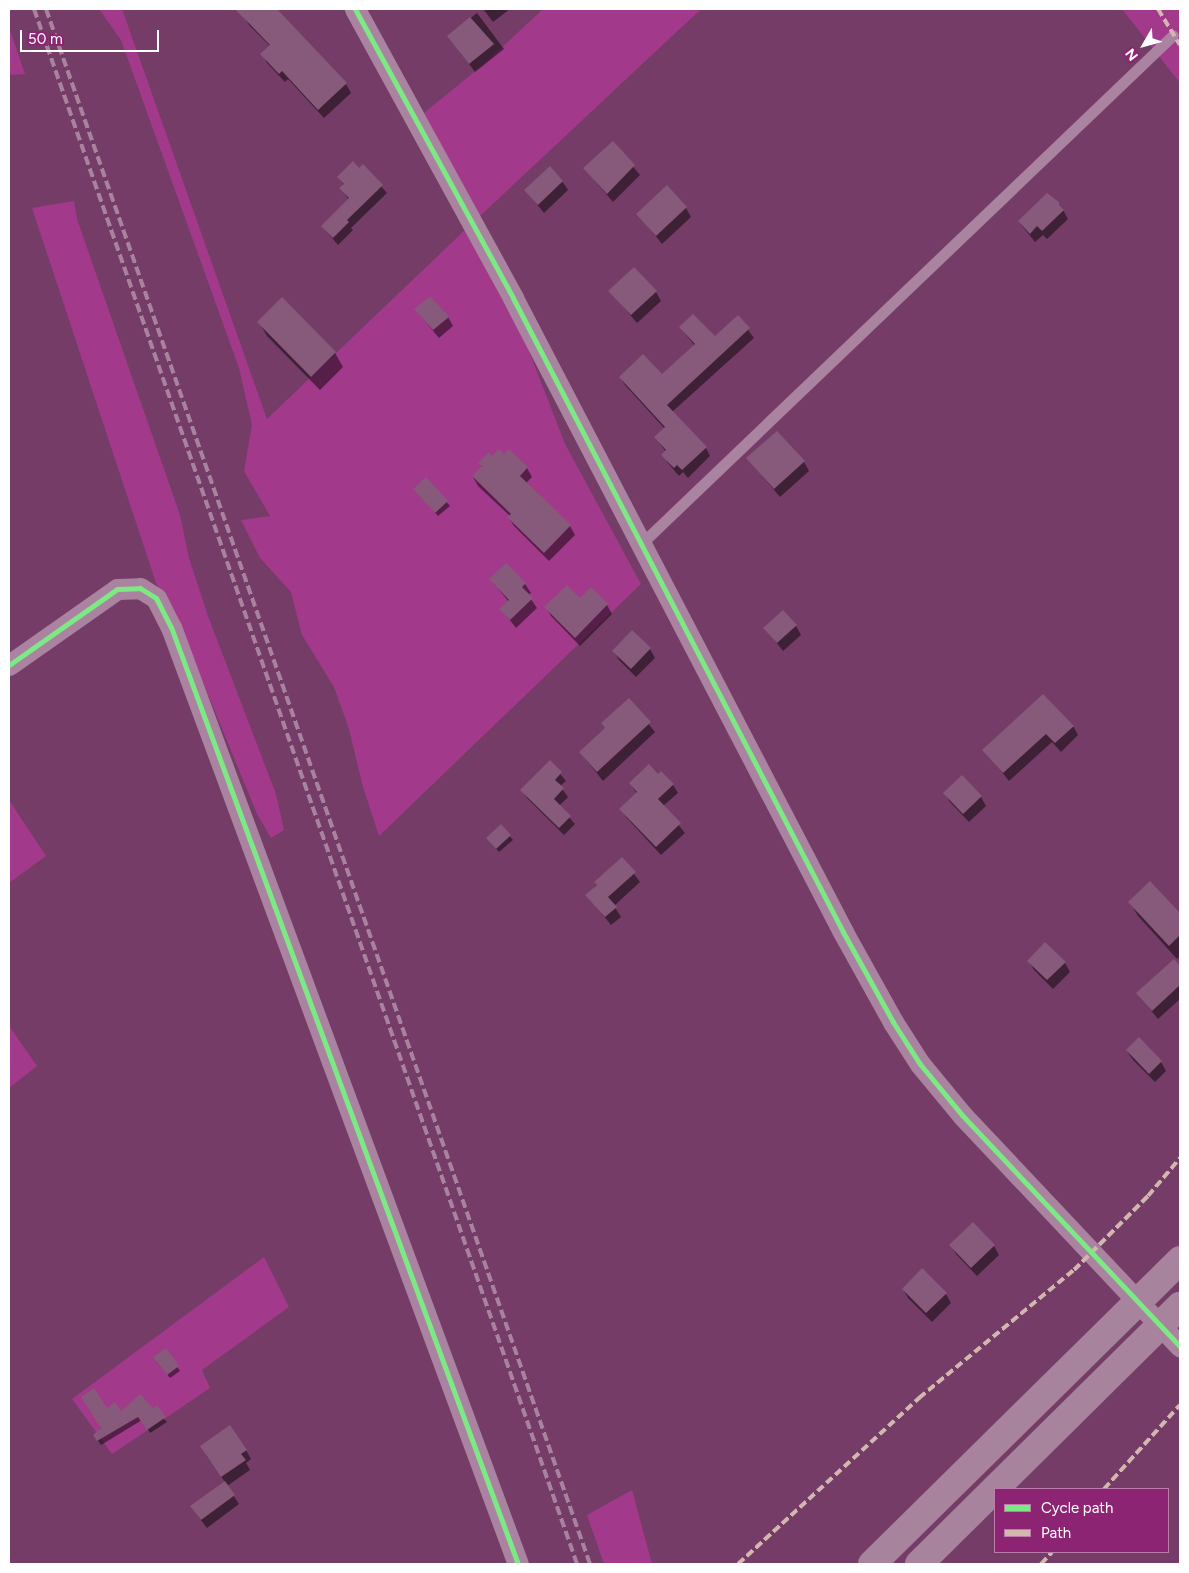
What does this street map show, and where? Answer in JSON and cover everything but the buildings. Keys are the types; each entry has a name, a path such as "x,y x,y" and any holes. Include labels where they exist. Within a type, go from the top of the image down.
{"highway":[{"path":"872,1564 1180,1260"},
{"path":"997,1488 1175,1313"},
{"path":"919,1564 994,1490"}],"street":[{"path":"355,9 476,228 843,932 902,1036 933,1081 955,1108 1180,1346"},
{"path":"9,665 117,589 140,588 156,598 171,627 518,1564"}],"lane":[{"path":"641,544 1173,35"}],"shaded area":[{"path":"99,9 122,9 267,419 465,230 522,333 565,444 641,584 379,836 363,787 349,729 334,687 302,635 291,592 260,558 241,520 270,516 244,471 252,425 239,368 121,40"},
{"path":"543,9 701,9 480,216 424,113 484,64"},
{"path":"1122,9 1180,9 1180,83"},
{"path":"9,27 25,74 9,75"},
{"path":"74,201 77,219 180,515 189,558 208,616 276,794 284,830 271,838 257,814 198,670 156,583 32,208"},
{"path":"9,800 46,856 9,883"},
{"path":"9,1026 37,1066 9,1088"},
{"path":"264,1257 289,1307 202,1370 210,1388 112,1454 72,1399"},
{"path":"632,1490 652,1564 604,1564 587,1515"}],"railway":[{"path":"34,9 577,1564"},
{"path":"46,9 590,1564"}],"marked path":[{"path":"1158,9 1180,45"},
{"path":"738,1564 919,1398 1074,1270 1148,1196 1180,1158"},
{"path":"1105,1488 1180,1405"},
{"path":"1041,1564 1051,1553"}],"cycle path":[{"path":"355,9 513,298 843,932 893,1022 920,1064 962,1115 1180,1346"},
{"path":"9,665 117,589 140,588 156,598 171,627 518,1564"}]}
